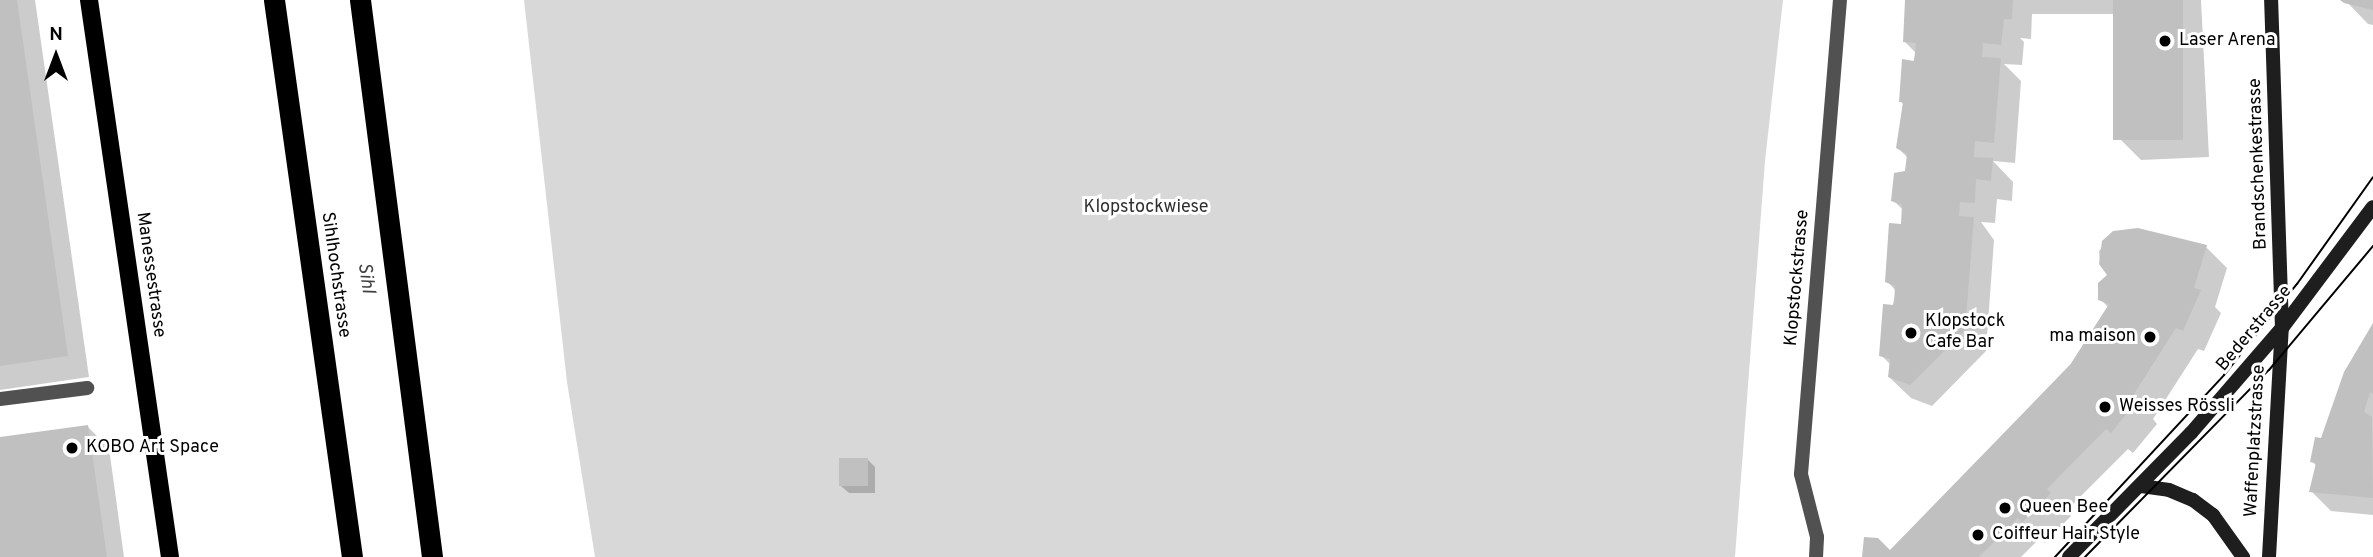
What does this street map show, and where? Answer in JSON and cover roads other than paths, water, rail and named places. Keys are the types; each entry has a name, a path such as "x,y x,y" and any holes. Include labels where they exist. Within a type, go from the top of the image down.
{"highway":[{"name":"Sihlhochstrasse","path":"274,0 352,557"},
{"path":"360,0 432,557"}],"main road":[{"name":"Manessestrasse","path":"89,0 170,557"}],"street":[{"name":"Klopstockstrasse","path":"1816,557 1817,537 1801,474 1840,0"},
{"name":"Brandschenkestrasse","path":"2271,0 2282,328"},
{"name":"Bederstrasse","path":"2069,557 2141,486 2282,328 2373,208"},
{"name":"Waffenplatzstrasse","path":"2269,557 2282,328"},
{"path":"0,399 87,388"},
{"name":"Waffenplatzstrasse","path":"2141,486 2169,489 2193,500 2213,515 2243,557"}],"tram line":[{"path":"2055,557 2224,375 2297,284 2373,177"},
{"path":"2085,557 2269,370 2373,246"}],"place":[{"name":"Laser Arena","path":"2165,41"},
{"name":"Klopstock Cafe Bar","path":"1911,333"},
{"name":"ma maison","path":"2150,337"},
{"name":"Weisses Rössli","path":"2105,407"},
{"name":"KOBO Art Space","path":"72,448"},
{"name":"Queen Bee","path":"2005,508"},
{"name":"Coiffeur Hair Style","path":"1978,535"}],"park label":[{"name":"Klopstockwiese","path":"1146,208"}],"water label":[{"name":"Sihl","path":"365,278"}]}
